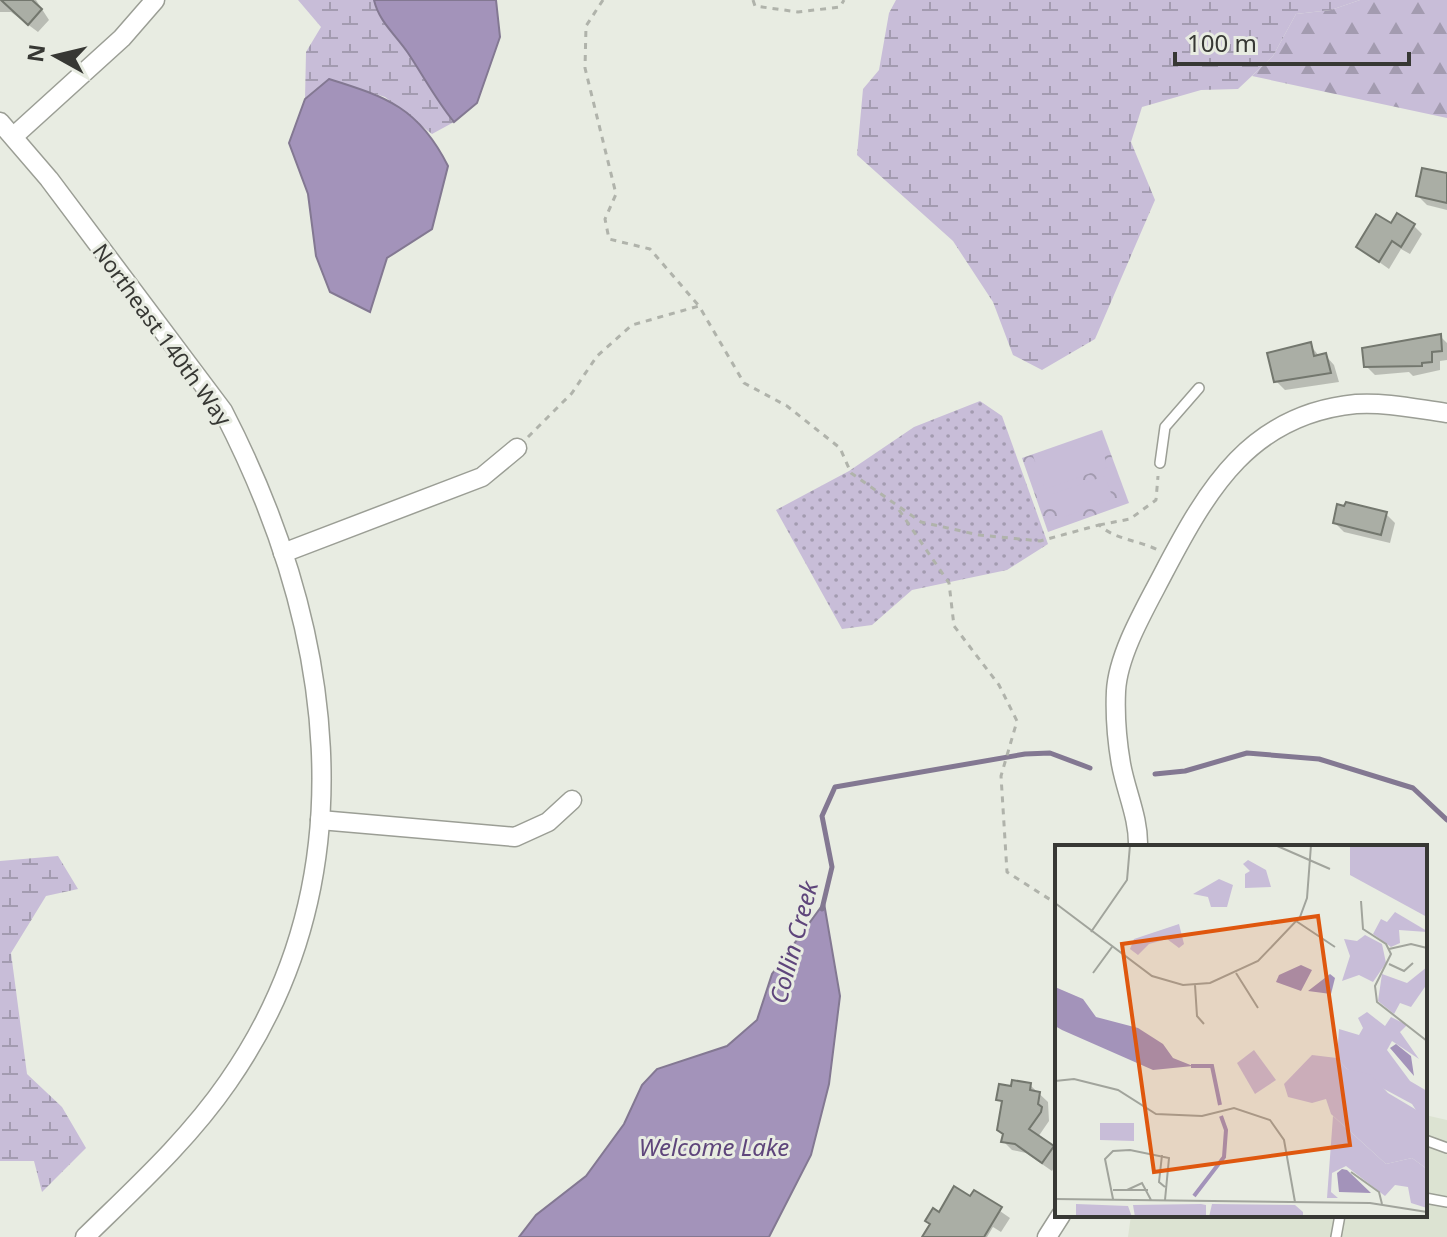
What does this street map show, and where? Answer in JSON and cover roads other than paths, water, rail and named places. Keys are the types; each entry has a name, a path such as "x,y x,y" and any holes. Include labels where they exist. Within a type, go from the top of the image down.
{"street":[{"path":"14,136 122,38 155,0"},
{"name":"Northeast 140th Way","path":"0,122 14,136 223,411 283,553 300,602 318,690 323,768 320,820 308,894 292,953 247,1051 229,1081 179,1144 85,1237"},
{"path":"1138,845 1138,832 1121,762 1116,688 1136,626 1197,511 1243,452 1277,429 1313,413 1356,404 1447,413"},
{"path":"283,553 482,477 517,448"},
{"path":"320,820 515,837 548,822 572,800"},
{"path":"1047,1237 1060,1217"}],"lane":[{"path":"1160,463 1165,427 1199,388"},
{"path":"1427,1141 1447,1148"},
{"path":"1427,1198 1447,1202"},
{"path":"1336,1237 1340,1217"}],"water":[{"path":"374,0 496,0 500,37 477,103 454,122 384,22"},
{"path":"329,79 384,99 413,118 437,146 448,166 432,229 387,258 370,312 330,292 316,256 308,194 289,143 305,99"},
{"name":"Welcome Lake","path":"824,903 840,996 829,1084 811,1155 769,1237 519,1237 536,1215 586,1176 624,1124 642,1085 657,1069 727,1046 757,1020 772,974"}],"waterway":[{"name":"Collin Creek","path":"822,909 832,867 822,816 835,787 1025,754 1050,753 1090,768"},
{"name":"Collin Creek","path":"1155,774 1185,771 1247,753 1319,759 1413,788 1447,820"}]}
